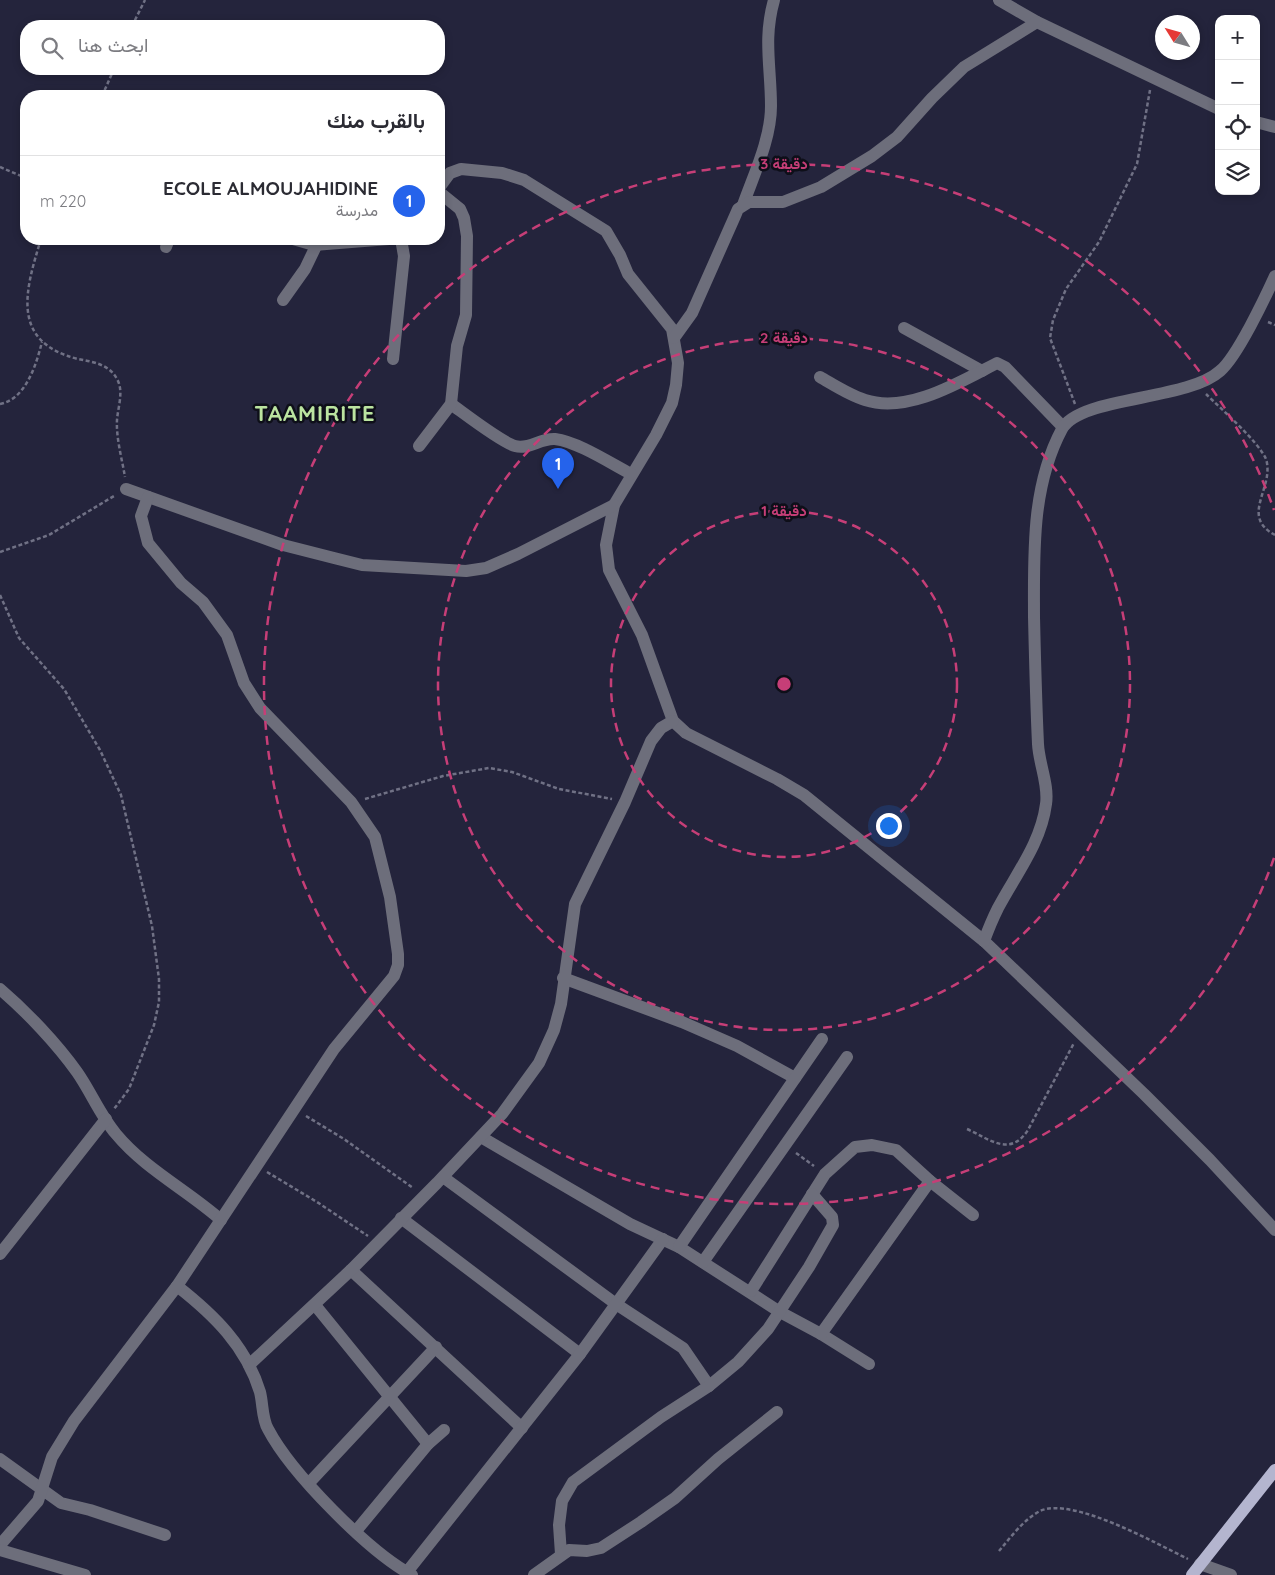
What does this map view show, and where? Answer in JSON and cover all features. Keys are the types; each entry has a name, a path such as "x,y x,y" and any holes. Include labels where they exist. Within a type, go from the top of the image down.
{"main road":[{"path":"1192,1575 1275,1470"}],"street":[{"path":"674,338 692,313 735,216 743,205 765,142 771,108 766,37 774,0"},
{"path":"999,0 1016,4 1037,22 1152,79 1215,107"},
{"path":"743,205 759,200 783,202 821,187 865,160 897,137 932,98 964,67 1037,22"},
{"path":"1260,123 1275,127"},
{"path":"445,181 450,173 457,169 502,173 524,180 600,226 606,231 620,255 628,274 665,319 674,338 678,363 672,403 656,436 631,474 614,505 606,545 609,570 642,635 673,721 686,733 777,778 804,794 984,941 1210,1160 1275,1230"},
{"path":"419,446 451,404 457,346 466,315 467,236 464,218 460,209 445,195"},
{"path":"282,300 306,270 317,245"},
{"path":"393,359 404,256 403,245"},
{"path":"984,941 998,909 1038,836 1047,802 1038,747 1034,526 1043,482 1063,427 1079,415 1096,408 1198,385 1221,371 1275,276"},
{"path":"904,328 982,371"},
{"path":"820,377 866,400 886,404 920,398 958,384 997,363 1005,367 1063,427"},
{"path":"451,404 510,444 525,448 548,439 558,439 631,474"},
{"path":"126,489 283,546 362,565 466,570 486,568 518,554 614,505"},
{"path":"0,1545 38,1501 56,1448 74,1421 177,1286 334,1049 394,976 398,965 390,897 379,848 369,825 351,802 260,708 244,683 227,635 203,602 181,583 148,543 141,516 148,497"},
{"path":"248,1365 315,1305 443,1177 502,1114 539,1063 554,1030 561,1004 563,978 575,904 625,802 651,741 661,728 673,721"},
{"path":"563,978 682,1022 737,1046 795,1078"},
{"path":"0,989 18,1004 77,1072 106,1119 124,1143 150,1166 202,1202 222,1220"},
{"path":"679,1247 822,1039"},
{"path":"703,1262 848,1057"},
{"path":"0,1254 106,1119"},
{"path":"481,1137 630,1224 679,1247 780,1312 821,1334 869,1364"},
{"path":"751,1292 825,1174 850,1149 860,1145 872,1145 896,1150 930,1181 973,1215"},
{"path":"443,1177 616,1304 683,1348 709,1386"},
{"path":"821,1334 930,1181"},
{"path":"561,1554 559,1526 562,1500 572,1482 709,1386 760,1340 780,1312 833,1225 829,1213 812,1194"},
{"path":"401,1218 580,1354"},
{"path":"177,1286 216,1317 233,1339 248,1365 260,1392 267,1428 308,1483 356,1531 410,1574 580,1354 663,1239"},
{"path":"351,1270 522,1428"},
{"path":"315,1305 428,1444"},
{"path":"308,1483 436,1347"},
{"path":"534,1575 561,1554 573,1548 587,1551 602,1548 675,1498 718,1459 777,1412"},
{"path":"356,1531 428,1444 444,1430"},
{"path":"0,1459 60,1504 90,1510 165,1535"},
{"path":"0,1550 85,1575"},
{"path":"1200,1564 1231,1575"}],"path":[{"path":"135,20 146,0"},
{"path":"105,90 111,75"},
{"path":"1079,415 1050,338 1052,320 1066,289 1099,242 1137,164 1152,79"},
{"path":"0,167 20,175"},
{"path":"0,552 49,535 74,517 126,489 117,422 120,392 117,378 112,371 96,362 59,353 42,342 29,323 26,311 31,270 38,245"},
{"path":"0,404 16,396 26,384 34,368 42,342"},
{"path":"1198,385 1240,428 1266,459 1266,484 1258,514 1262,526 1275,535"},
{"path":"0,596 19,638 64,688 100,750 120,795 152,926 159,979 159,1002 154,1025 129,1089 106,1119"},
{"path":"351,802 388,794 443,776 489,768 512,772 559,789 590,793 625,802"},
{"path":"967,1129 1004,1146 1019,1142 1028,1130 1079,1033"},
{"path":"294,1109 344,1139 423,1196"},
{"path":"785,1145 825,1174"},
{"path":"257,1166 378,1242"},
{"path":"999,1551 1020,1527 1034,1515 1049,1508 1058,1508 1091,1515 1124,1528 1200,1564"}],"place":[{"name":"ECOLE ALMOUJAHIDINE","path":"558,489"}],"district":[{"name":"TAAMIRITE","path":"315,413"}]}
